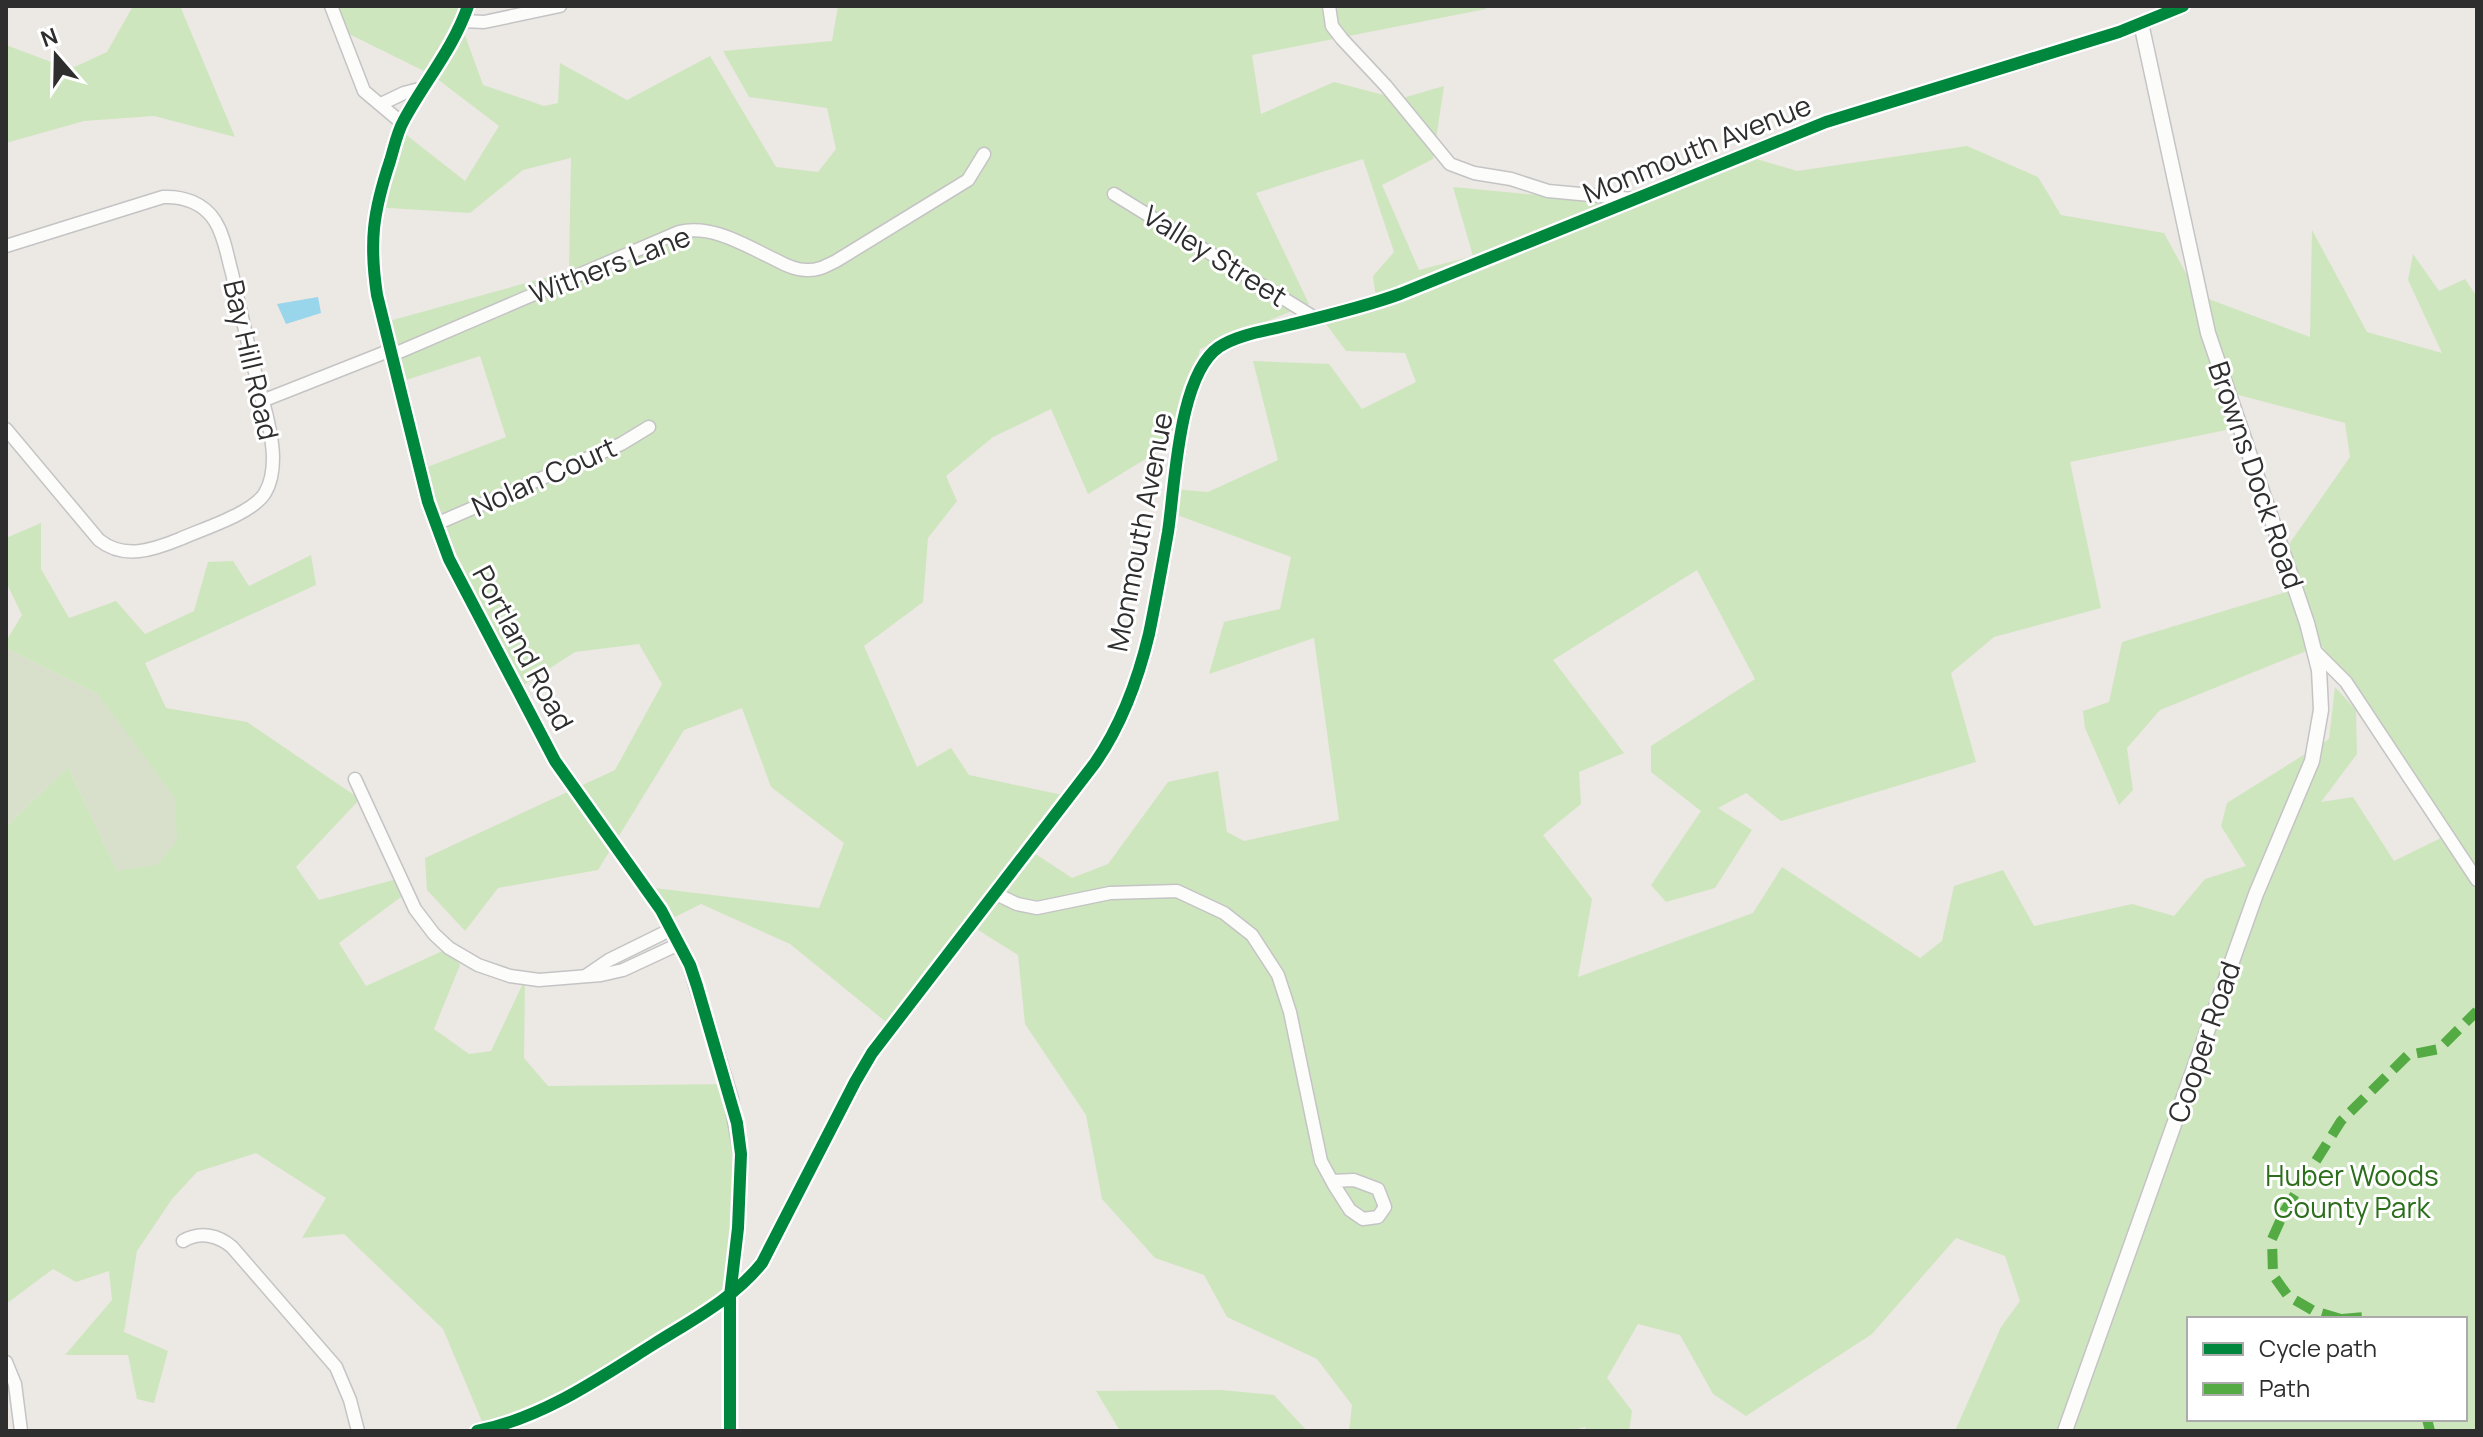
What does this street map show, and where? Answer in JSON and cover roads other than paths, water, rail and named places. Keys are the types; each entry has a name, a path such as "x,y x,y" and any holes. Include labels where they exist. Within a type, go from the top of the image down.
{"street":[{"path":"331,6 361,85 369,97 402,123"},
{"name":"Portland Road","path":"468,6 442,61 402,123 379,194 372,230 375,282 428,502 449,559 555,761 652,896 672,929 697,986 731,1099 739,1138 742,1171 730,1296"},
{"path":"463,21 484,22 560,6"},
{"path":"1329,6 1332,26 1450,164 1548,191 1633,199"},
{"name":"Monmouth Avenue","path":"477,1431 548,1408 616,1369 730,1296 747,1281 767,1254 872,1053 1095,763 1122,717 1149,631 1168,531 1181,423 1204,364 1211,354 1233,340 1400,294 1826,122 2141,23 2183,6"},
{"name":"Browns Dock Road","path":"2141,23 2208,333 2285,554 2315,651 2346,682 2477,880"},
{"path":"381,104 423,88"},
{"name":"Withers Lane","path":"262,401 391,353 693,229 727,238 794,269 820,269 968,180 984,154"},
{"name":"Valley Street","path":"1114,194 1315,318"},
{"name":"Bay Hill Road","path":"6,246 149,199 176,196 196,203 210,215 221,233 262,401 273,455 270,481 262,497 233,516 168,544 137,553 117,550 99,540 6,429"},
{"name":"Nolan Court","path":"436,524 621,444 649,427"},
{"name":"Cooper Road","path":"2065,1431 2256,894 2312,761 2321,710 2315,651"},
{"path":"355,779 415,909 449,948 478,965 521,978 561,979 601,975 623,970 679,944"},
{"path":"994,893 1017,904 1037,908 1110,893 1177,891 1224,913 1252,935 1278,975 1290,1012 1321,1161 1332,1181"},
{"path":"587,975 609,960 672,929"},
{"path":"183,1241 210,1235 232,1247 336,1367 350,1400 358,1431"},
{"path":"730,1296 730,1431"},
{"path":"6,1362 15,1384 21,1431"}],"water":[{"path":"318,297 321,313 286,324 277,304"}],"park label":[{"name":"Huber Woods County Park","path":"2352,1192"}]}
